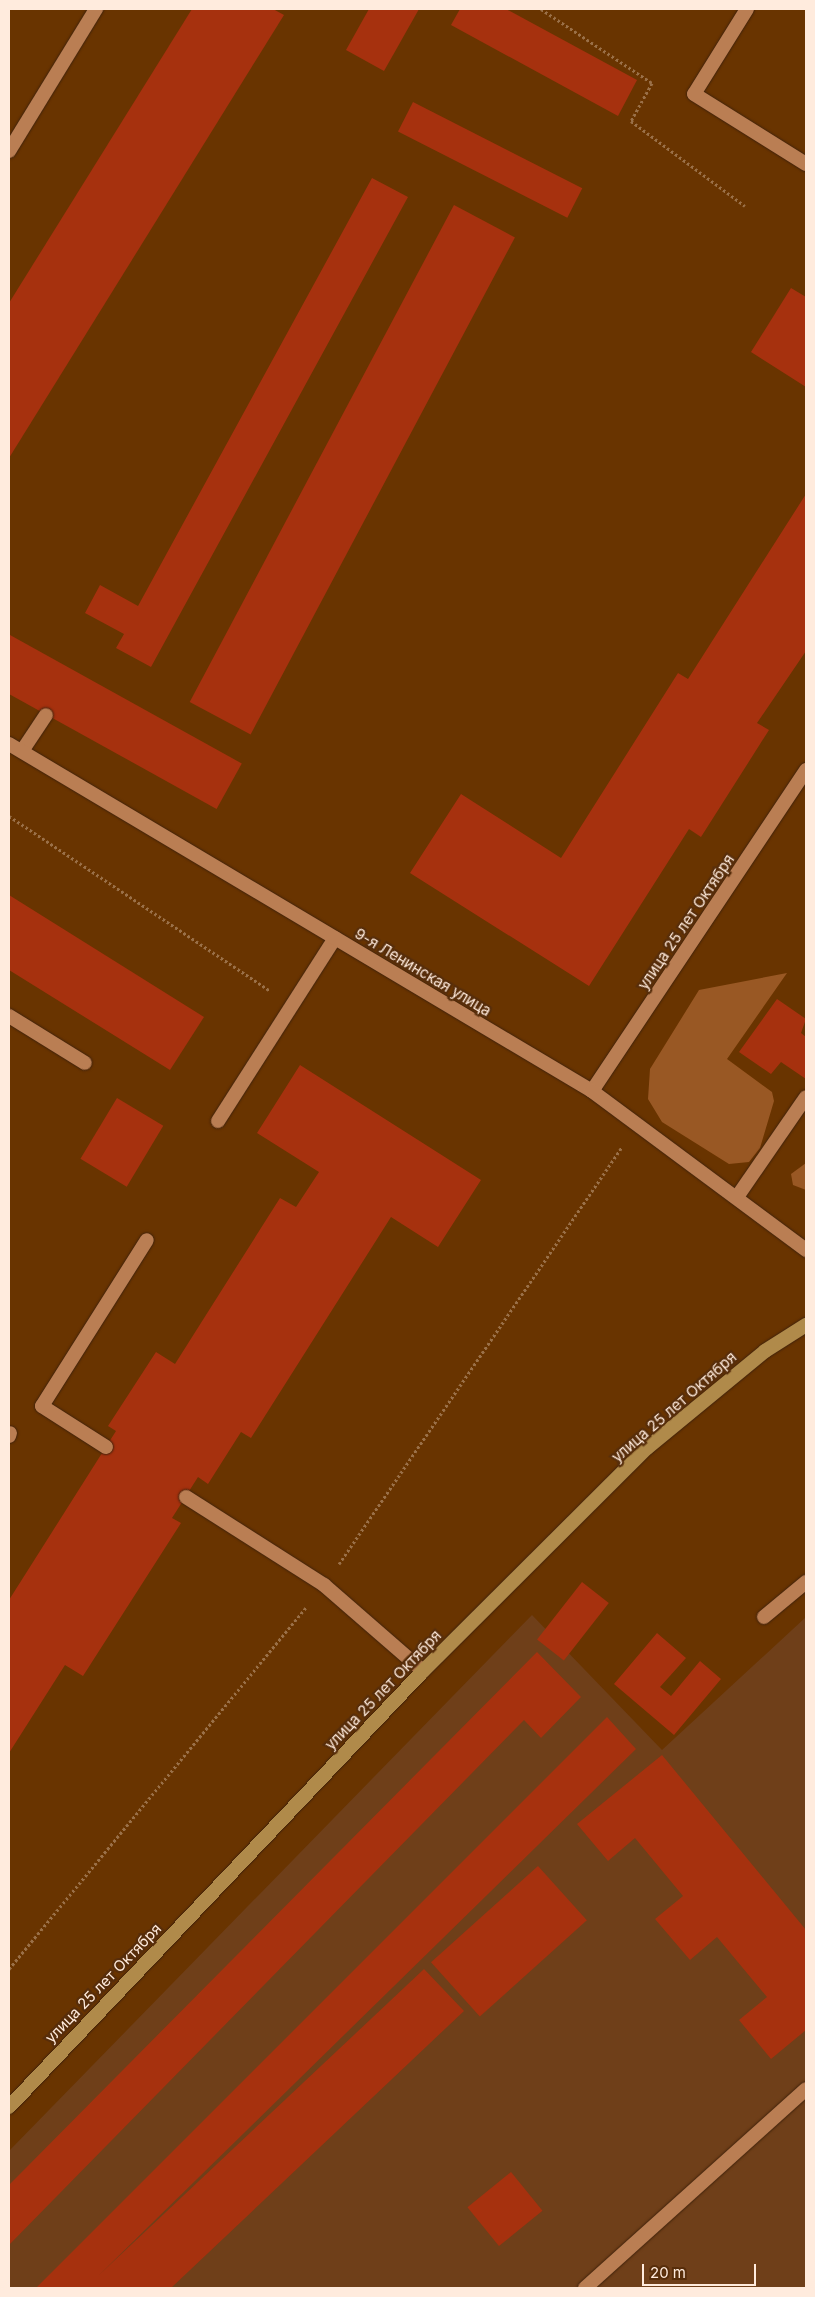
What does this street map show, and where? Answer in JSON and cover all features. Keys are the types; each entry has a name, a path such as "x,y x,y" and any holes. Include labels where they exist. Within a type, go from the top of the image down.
{"main road":[{"name":"улица 25 лет Октября","path":"9,2107 423,1671 647,1448 765,1351 806,1325"}],"street":[{"path":"9,151 96,9"},
{"path":"747,9 694,94 806,164"},
{"path":"22,751 46,715"},
{"name":"9-я Ленинская улица","path":"9,744 592,1091 806,1250"},
{"name":"улица 25 лет Октября","path":"592,1091 806,770"},
{"path":"218,1121 335,938"},
{"path":"9,1016 85,1063"},
{"path":"737,1197 806,1097"},
{"path":"106,1447 42,1406 147,1240"},
{"path":"186,1497 324,1585 423,1671"},
{"path":"764,1617 806,1582"},
{"path":"585,2288 806,2089"}],"path":[{"path":"541,9 652,83 631,121 745,206"},
{"path":"9,816 292,1005"},
{"path":"9,1970 324,1585 638,1125"}],"shaded area":[{"path":"787,973 727,1059 772,1092 774,1101 760,1148 749,1162 729,1164 662,1122 648,1099 650,1069 699,990"},
{"path":"806,1163 806,1190 793,1185 791,1174"},
{"path":"532,1615 662,1750 806,1617 806,2288 9,2288 9,2151"}],"building":[{"path":"192,9 273,9 284,15 9,458 9,303"},
{"path":"369,9 419,9 384,71 346,50"},
{"path":"460,9 506,9 637,80 618,116 451,25"},
{"path":"413,102 582,188 567,218 398,131"},
{"path":"372,178 408,197 151,667 116,648 124,634 85,613 100,585 138,606"},
{"path":"454,205 515,237 251,734 190,702"},
{"path":"791,288 806,297 806,387 751,352"},
{"path":"806,494 806,651 757,723 769,730 701,837 689,829 589,986 410,873 461,794 561,858 678,673 688,679"},
{"path":"10,635 242,763 217,809 9,694"},
{"path":"9,895 204,1017 170,1070 9,970"},
{"path":"777,999 806,1019 801,1033 806,1037 806,1079 781,1062 771,1074 739,1052"},
{"path":"300,1065 481,1180 438,1247 391,1217 251,1438 241,1432 208,1484 198,1477 172,1518 181,1523 83,1676 65,1665 9,1753 9,1600 116,1431 108,1426 156,1352 175,1364 280,1198 296,1207 319,1172 257,1133"},
{"path":"117,1098 163,1126 127,1187 80,1159"},
{"path":"582,1582 609,1603 564,1660 537,1640"},
{"path":"657,1633 686,1658 660,1687 671,1696 700,1661 721,1679 674,1735 614,1684"},
{"path":"537,1652 581,1697 541,1738 524,1720 9,2245 9,2185"},
{"path":"607,1717 636,1749 98,2276 424,1969 464,2011 171,2288 36,2288"},
{"path":"662,1755 806,1930 806,2030 771,2059 739,2020 767,1997 717,1937 690,1960 655,1919 683,1896 635,1838 608,1861 577,1824"},
{"path":"538,1866 587,1920 480,2017 431,1962"},
{"path":"511,2172 542,2211 499,2246 467,2207"}]}
